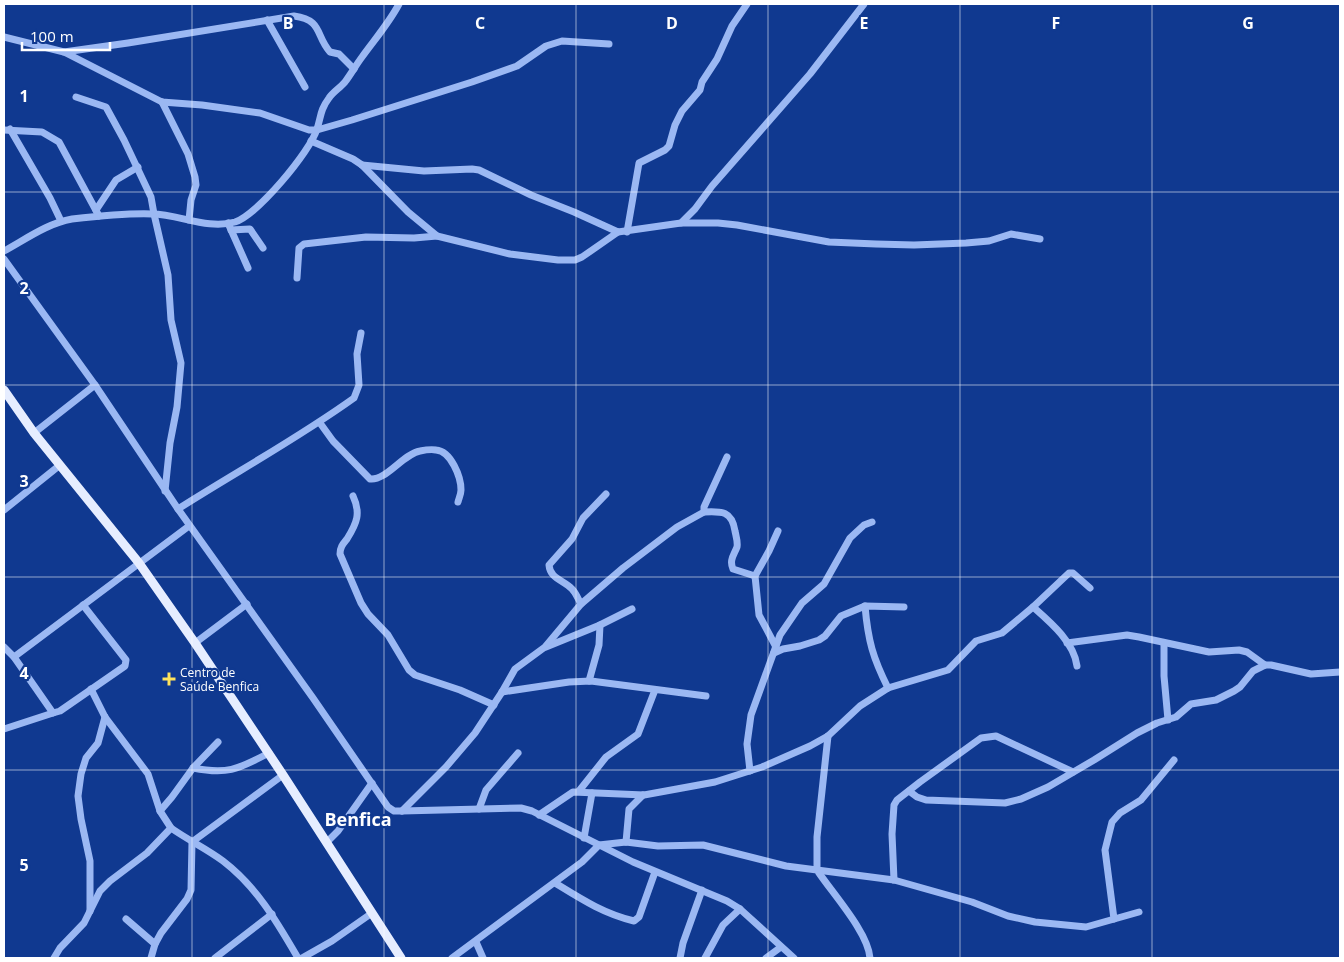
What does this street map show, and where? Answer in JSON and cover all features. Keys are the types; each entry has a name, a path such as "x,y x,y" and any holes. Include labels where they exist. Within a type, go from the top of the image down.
{"main road":[{"path":"4,390 34,433 139,563 195,643 283,774 401,958"}],"street":[{"path":"230,227 262,202 287,175 317,130 319,117 330,96 344,83 362,56 383,30 399,4"},
{"path":"627,232 639,163 665,150 669,146 675,125 682,111 697,95 702,82 717,59 723,42 747,4"},
{"path":"681,223 810,74 864,4"},
{"path":"64,52 294,16 306,17 318,29 330,52 339,54 354,69"},
{"path":"267,20 304,87"},
{"path":"4,38 64,52 162,102 202,105 260,114 302,129 317,130 420,100 517,66 546,46 562,41 609,44"},
{"path":"76,97 106,107 151,196 168,275 171,320 181,363 165,491"},
{"path":"162,102 188,154 195,177 196,185 191,200 189,220"},
{"path":"7,129 42,132 59,142 97,213"},
{"path":"7,129 50,198 61,221"},
{"path":"311,140 362,165 408,212 437,236"},
{"path":"362,165 424,171 479,170 531,195 618,232 681,223 718,223 829,242 914,245 966,243 989,241 1011,234 1040,239"},
{"path":"97,213 116,180 138,167"},
{"path":"4,251 61,221 97,213 154,214 230,227 250,228 263,248"},
{"path":"230,227 248,268"},
{"path":"297,278 299,248 304,244 366,237 414,238 437,236 510,254 558,260 575,260 618,232"},
{"path":"4,259 95,385 189,526 247,604 388,807 394,811 521,808 656,872 727,901 740,909 794,958"},
{"path":"178,509 320,423 354,398 359,385 357,354 361,333"},
{"path":"34,433 95,385"},
{"path":"320,423 333,441 370,479 378,479 413,453 436,450 442,452 451,459 456,472 461,490 458,502"},
{"path":"704,512 704,507 728,457"},
{"path":"4,510 60,465"},
{"path":"581,604 570,587 555,577 549,565 572,539 583,518 606,494"},
{"path":"353,496 358,506 358,512 353,529 342,545 340,554 368,614 388,636 409,670 415,675 460,690 494,705"},
{"path":"402,811 446,767 475,733 515,669 545,647 581,604 623,568 677,527 704,512 718,511 728,515 734,522 737,543 731,566 733,569 755,576"},
{"path":"750,771 747,744 751,716 785,625 802,603 824,584 850,538 864,525 872,522"},
{"path":"14,657 189,526"},
{"path":"775,650 759,614 755,576 770,551 778,531"},
{"path":"539,815 569,794 579,791 644,795 716,782 762,768 828,736 860,706 888,688 948,670 976,641 1002,633 1071,573 1090,588"},
{"path":"195,643 247,604"},
{"path":"4,729 71,704 127,663 83,605"},
{"path":"775,650 800,646 819,640 825,636 841,616 865,606 904,608"},
{"path":"865,606 871,649 877,667 888,688"},
{"path":"1033,607 1067,643 1074,654 1077,666"},
{"path":"545,647 600,625 632,609"},
{"path":"589,681 599,645 600,625"},
{"path":"1067,643 1127,636 1180,647 1187,646 1213,653 1239,650 1247,652 1265,665"},
{"path":"1164,643 1164,676 1168,720"},
{"path":"4,647 14,657 53,712"},
{"path":"909,791 917,797 926,800 1005,803 1022,799 1048,787 1138,733 1157,723 1176,717 1191,704 1216,700 1234,691 1253,672 1265,665 1311,674 1340,672"},
{"path":"502,692 569,682 589,681 706,696"},
{"path":"91,690 105,717 148,774 160,811 171,828 214,854 263,901 298,958"},
{"path":"579,791 606,757 638,734 655,690"},
{"path":"90,911 90,861 78,796 81,774 86,758 98,743 105,717"},
{"path":"828,736 816,837 817,870 854,922 866,944 870,958"},
{"path":"894,880 892,855 893,811 897,800 981,738 996,736 1073,772"},
{"path":"160,811 193,768 218,742"},
{"path":"479,809 486,790 518,753"},
{"path":"193,768 224,772 244,766 269,754"},
{"path":"1114,919 1105,850 1112,822 1120,813 1141,800 1174,760"},
{"path":"192,842 283,774"},
{"path":"326,842 338,831 372,783"},
{"path":"584,838 592,793"},
{"path":"624,794 629,808 626,842"},
{"path":"629,808 644,795"},
{"path":"54,958 60,948 84,923 100,891 147,852 171,828"},
{"path":"152,958 155,944 161,933 187,899 191,890 192,842"},
{"path":"452,958 582,862 599,845 626,842 658,846 703,846 786,866 894,880 972,902 1008,916 1035,922 1086,927 1139,912"},
{"path":"554,883 599,910 619,918 634,921 639,917 656,872"},
{"path":"680,958 685,935 702,890"},
{"path":"705,958 723,925 740,909"},
{"path":"302,958 332,942 372,912"},
{"path":"219,957 272,914"},
{"path":"126,919 155,944"},
{"path":"476,942 483,958"},
{"path":"766,958 781,946"}],"place":[{"name":"Centro de Saúde Benfica","path":"169,679"}],"district":[{"name":"Benfica","path":"358,819"}]}
